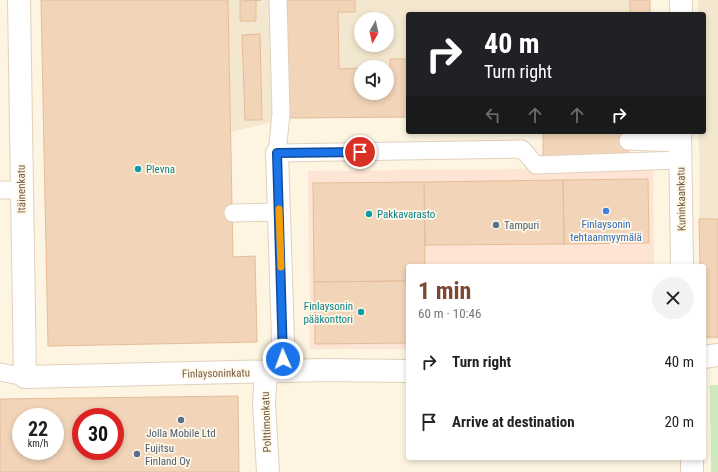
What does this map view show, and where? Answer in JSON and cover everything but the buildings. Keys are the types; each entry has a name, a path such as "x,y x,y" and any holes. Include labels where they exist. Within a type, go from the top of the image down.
{"street":[{"name":"Itäinenkatu","path":"19,0 10,190 25,377"},
{"path":"680,0 680,12"},
{"name":"Kuninkaankatu","path":"680,145 682,264"},
{"name":"Polttimonkatu","path":"268,472 264,403 275,371 279,212 277,153"},
{"path":"706,357 718,355"},
{"name":"Finlaysoninkatu","path":"25,377 275,371 406,371"},
{"path":"692,460 692,472"}],"lane":[{"path":"278,0 281,114 277,153 522,149 536,165 680,145"},
{"path":"628,141 680,145"},
{"path":"233,213 279,212"},
{"path":"0,372 25,377"}],"shaded area":[{"path":"228,0 650,0 650,12 406,12 406,117 289,118 231,132"},
{"path":"698,0 718,0 718,339 706,339 706,264 700,264 699,134 706,134 706,12 698,12"},
{"path":"653,168 654,264 406,264 406,349 310,349 308,171"}],"green space":[{"path":"710,385 718,385 718,472 711,472"}],"slow traffic":[{"path":"279,209 281,267"}],"place":[{"name":"Plevna","path":"138,169"},
{"name":"Finlaysonin tehtaanmyymälä","path":"606,211"},
{"name":"Pakkavarasto","path":"369,214"},
{"name":"Tampuri","path":"496,225"},
{"name":"Finlaysonin pääkonttori","path":"361,312"},
{"name":"Jolla Mobile Ltd","path":"181,420"},
{"name":"Fujitsu Finland Oy","path":"137,454"}],"route":[{"path":"283,359 277,153 360,152"}]}
